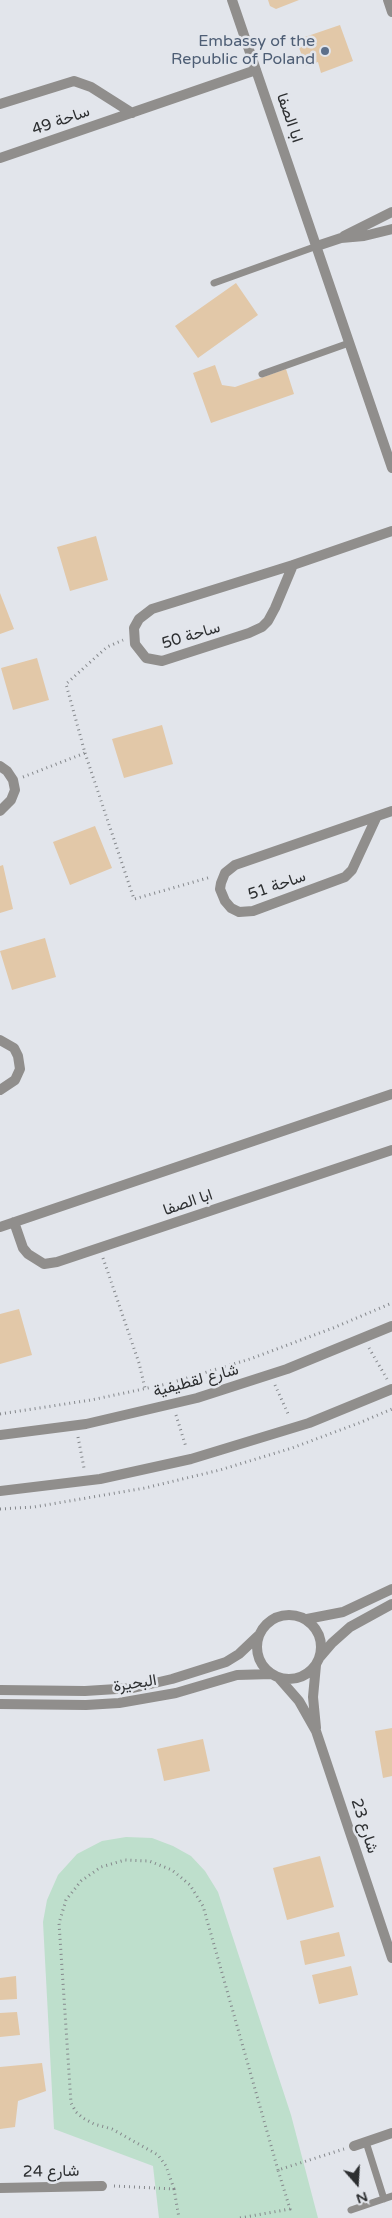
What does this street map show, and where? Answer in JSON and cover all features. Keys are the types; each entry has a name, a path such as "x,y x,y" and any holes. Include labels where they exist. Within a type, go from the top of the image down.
{"street":[{"name":"ابا الصفا","path":"232,0 392,468"},
{"path":"388,0 392,12"},
{"name":"ساحة 49","path":"0,158 256,70"},
{"name":"ساحة 49","path":"0,104 74,81 91,87 132,113"},
{"path":"316,246 341,238 392,212"},
{"path":"341,238 364,236 392,229"},
{"path":"133,636 139,619 152,609 293,565 392,531"},
{"name":"ساحة 50","path":"133,636 140,652 146,658 162,662 249,633 268,621 293,565"},
{"path":"0,766 7,770 13,780 15,790 11,800 0,811"},
{"name":"ساحة 51","path":"377,816 352,870 336,882 246,912 231,908 225,901 220,889 225,873 235,865 377,816 392,811"},
{"path":"0,1040 14,1048 18,1056 20,1070 15,1080 0,1090"},
{"path":"0,1226 392,1094"},
{"name":"ابا الصفا","path":"14,1222 23,1248 33,1259 44,1264 57,1262 392,1150"},
{"name":"شارع لقطيفية","path":"0,1435 76,1426 172,1403 271,1375 364,1339 392,1326"},
{"path":"0,1491 86,1481 190,1459 294,1428 390,1385"},
{"path":"307,1619 343,1612 392,1589"},
{"path":"318,1661 322,1643 313,1624 307,1619 293,1614 278,1616 266,1624 258,1636 258,1658 262,1664 275,1676 285,1679 299,1677 306,1674 318,1661 332,1643 350,1627 392,1604"},
{"name":"البحيرة","path":"0,1690 86,1692 117,1690 172,1679 218,1665 233,1658 258,1636"},
{"name":"شارع 23","path":"316,1731 313,1697 318,1661"},
{"name":"البحيرة","path":"0,1704 86,1705 119,1703 176,1692 236,1675 275,1676"},
{"name":"شارع 23","path":"275,1676 299,1701 316,1731 392,1958"},
{"path":"117,1690 119,1703"},
{"path":"354,2146 392,2133"},
{"name":"شارع 24","path":"0,2188 102,2186"}],"lane":[{"path":"214,283 316,246"},
{"path":"262,374 349,343"},
{"path":"366,2142 384,2198"},
{"path":"351,2210 392,2196"}],"path":[{"path":"133,636 107,647 66,684 85,753 134,899 225,873"},
{"path":"13,780 85,753"},
{"path":"100,1248 140,1363 145,1388"},
{"path":"0,1414 91,1400 145,1388 250,1360 392,1303"},
{"path":"364,1339 390,1385"},
{"path":"271,1375 294,1428"},
{"path":"172,1403 190,1459"},
{"path":"76,1426 86,1481"},
{"path":"179,2218 174,2189 166,2166 158,2155 112,2129 94,2124 83,2118 76,2112 71,2103 58,1924 66,1900 81,1881 101,1867 124,1860 149,1861 172,1870 190,1885 203,1906 290,2209 240,2218"},
{"path":"278,2170 354,2146"},
{"path":"102,2186 174,2189"}],"green space":[{"path":"126,1837 152,1838 173,1846 191,1856 205,1871 218,1892 291,2115 318,2218 159,2218 153,2166 54,2129 43,1922 47,1900 58,1875 77,1854 102,1841"}],"building":[{"path":"268,0 299,0 276,9 270,6"},
{"name":"Embassy of the Republic of Poland","path":"340,25 353,61 321,73 318,62 306,66 296,40"},
{"path":"236,283 258,315 198,358 175,326"},
{"path":"215,365 222,385 235,387 286,369 294,394 211,423 193,373"},
{"path":"96,536 108,580 70,591 57,547"},
{"path":"0,593 14,629 0,634"},
{"path":"37,658 49,700 13,710 1,668"},
{"path":"162,725 173,764 124,778 112,739"},
{"path":"95,826 112,868 70,885 53,842"},
{"path":"3,865 13,909 0,913 0,866"},
{"path":"45,938 56,977 12,990 0,951"},
{"path":"19,1309 32,1355 0,1364 0,1314"},
{"path":"392,1728 392,1776 383,1778 375,1731"},
{"path":"203,1739 210,1771 164,1781 157,1749"},
{"path":"320,1856 334,1907 287,1920 273,1868"},
{"path":"339,1932 345,1956 305,1965 300,1941"},
{"path":"351,1966 358,1995 319,2004 312,1975"},
{"path":"16,1976 17,1999 0,2000 0,1978"},
{"path":"17,2012 20,2035 0,2037 0,2013"},
{"path":"42,2063 46,2091 18,2101 15,2127 0,2129 0,2067"}],"place":[{"name":"Embassy of the Republic of Poland","path":"325,51"}]}
